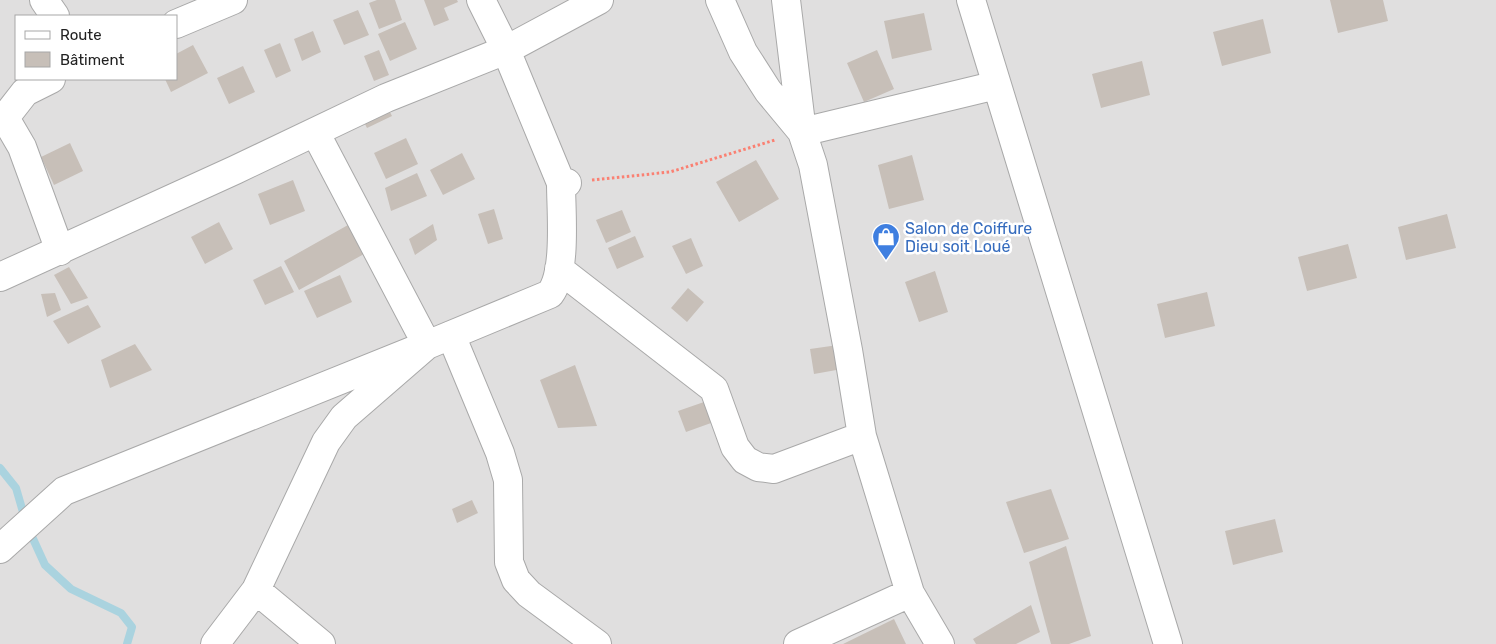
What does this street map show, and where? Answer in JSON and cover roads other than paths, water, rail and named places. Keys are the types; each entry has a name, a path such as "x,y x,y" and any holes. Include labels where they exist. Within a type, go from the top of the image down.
{"street":[{"path":"44,0 54,15"},
{"path":"178,23 233,0"},
{"path":"0,550 64,492 550,294 560,269 564,183 506,50 481,0"},
{"path":"0,276 60,251 386,98 506,50 599,0"},
{"path":"720,0 742,52 768,91 802,132"},
{"path":"786,0 802,132 813,164 862,436 910,594 940,644"},
{"path":"971,0 1168,644"},
{"path":"49,80 25,92 7,115 8,123 22,147 60,251"},
{"path":"802,132 997,85"},
{"path":"315,132 439,340 500,453 508,480 509,562 516,580 529,594 597,644"},
{"path":"560,269 714,389 734,447 745,460 758,467 774,469 862,436"},
{"path":"214,644 256,590 326,442 344,417 439,340"},
{"path":"256,590 321,644"},
{"path":"798,644 910,594"}],"waterway":[{"path":"0,468 16,488 25,519"},
{"path":"29,530 45,565 71,589 121,613 132,627 127,644"}],"place":[{"name":"Salon de Coiffure Dieu soit Loué","path":"886,261"}]}
